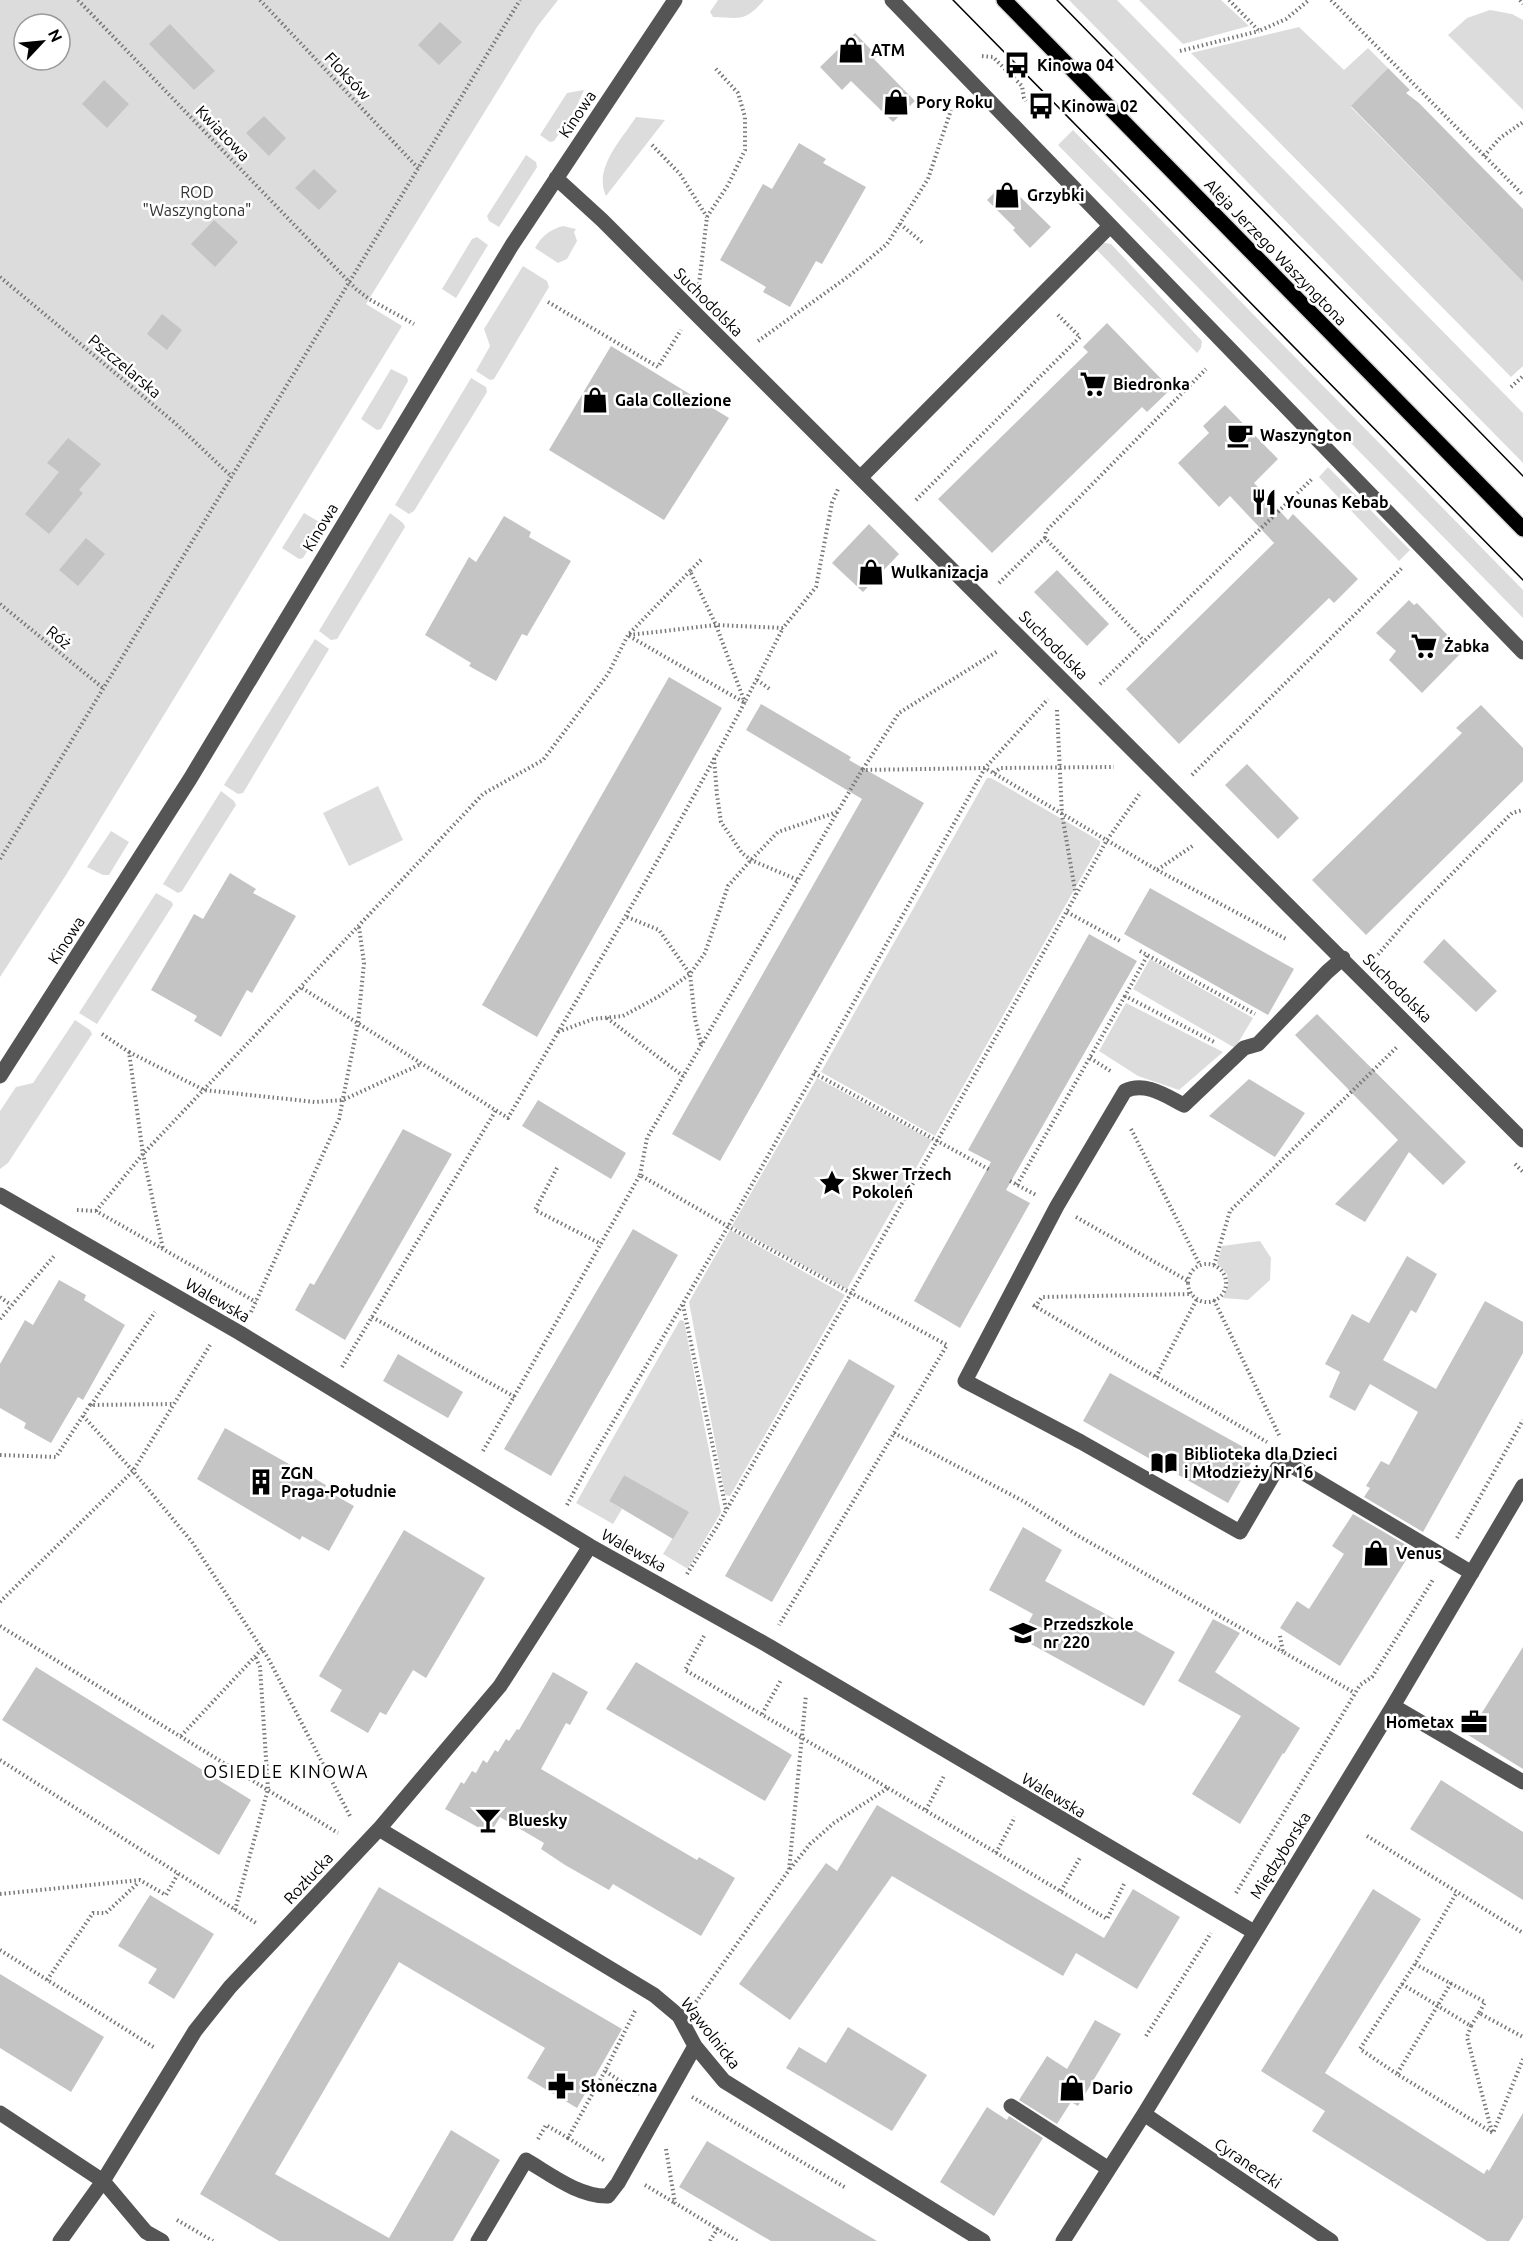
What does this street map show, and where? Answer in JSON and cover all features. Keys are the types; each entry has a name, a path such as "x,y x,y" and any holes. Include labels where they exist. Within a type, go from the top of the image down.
{"main road":[{"name":"Aleja Jerzego Waszyngtona","path":"1004,0 1523,528"}],"street":[{"name":"Kinowa","path":"0,1076 189,779 512,245 675,0"},
{"path":"892,0 1523,652"},
{"name":"Suchodolska","path":"556,178 602,220 1523,1140"},
{"path":"860,478 1110,226"},
{"path":"1343,958 1258,1044 1244,1048 1184,1105 1157,1092 1135,1086 1125,1091 1057,1206 965,1381 1080,1442 1240,1532 1282,1460 1472,1574"},
{"name":"Walewska","path":"0,1194 240,1333 590,1546 767,1646 1254,1932"},
{"name":"Międzyborska","path":"1063,2241 1144,2114 1393,1706 1523,1486"},
{"name":"Rozłucka","path":"60,2241 103,2181 195,2031 230,1988 379,1829 500,1686 590,1546"},
{"path":"1393,1706 1523,1782"},
{"name":"Wąwolnicka","path":"379,1829 654,1995 679,2016 695,2046 724,2081 983,2241"},
{"path":"478,2241 526,2160 568,2184 598,2196 608,2196 618,2183 695,2046"},
{"path":"1011,2106 1109,2169"},
{"path":"0,2113 103,2181 146,2232 162,2241"},
{"name":"Cyraneczki","path":"1144,2114 1331,2241"}],"path":[{"name":"Kwiatowa","path":"78,0 350,282 369,299 414,324"},
{"name":"Floksów","path":"260,0 418,168"},
{"path":"0,859 520,0"},
{"path":"1229,0 1259,31"},
{"path":"1180,51 1259,31 1286,19 1309,0"},
{"path":"1331,0 1523,195"},
{"path":"975,49 983,57 993,57 1022,86 1024,98 1031,105"},
{"path":"699,287 707,217 728,185 745,150 745,117 738,93 715,68"},
{"path":"754,344 849,276 887,244 928,179 951,110"},
{"path":"1484,156 1500,138 1523,122"},
{"path":"652,145 680,174 707,217"},
{"path":"900,224 923,243"},
{"name":"Pszczelarska","path":"0,277 175,423 232,477"},
{"path":"916,501 1080,337 1040,296"},
{"path":"548,302 658,367 681,330"},
{"path":"999,583 1045,538 1046,531 1206,369"},
{"path":"1511,387 1523,376"},
{"path":"1083,699 1312,478"},
{"path":"302,988 508,1118 627,916 745,704 783,628 816,587 832,502 839,486"},
{"path":"1045,538 1144,641"},
{"path":"96,1211 143,1154 483,794 543,760 608,674 628,635 701,560"},
{"path":"1191,775 1402,568"},
{"path":"690,572 716,625 745,704"},
{"name":"Róż","path":"0,604 103,688"},
{"path":"628,635 716,625 783,628"},
{"path":"628,635 745,704"},
{"path":"483,1451 640,1175 647,1138 862,770 899,713 998,651"},
{"path":"757,680 771,690"},
{"path":"557,1525 592,1458 729,1227 985,768 1065,681"},
{"path":"1057,703 1062,814 1076,896"},
{"path":"714,757 722,822 742,852 751,860 798,880"},
{"path":"994,773 1000,768 1121,767"},
{"path":"862,770 985,768 1157,870 1290,942"},
{"path":"676,1594 850,1294 1107,840 1156,772"},
{"path":"1375,958 1417,909 1512,813 1523,810"},
{"path":"558,1032 593,1019 623,1016 658,997 690,974 705,953 728,886 751,860 778,832 838,812"},
{"path":"1157,870 1194,845"},
{"path":"1066,912 1120,941"},
{"path":"627,916 659,930 690,974 695,1019 701,1044"},
{"path":"240,1333 335,1129 358,1023 364,963 359,926"},
{"path":"1140,951 1276,1026"},
{"path":"1017,1185 1147,956"},
{"path":"1125,996 1237,1054"},
{"path":"606,1018 683,1076"},
{"path":"102,1034 129,1052 204,1090 315,1102 343,1100 421,1064"},
{"path":"1214,1265 1230,1211 1399,1045"},
{"path":"129,1052 143,1154 163,1250"},
{"path":"814,1073 990,1170"},
{"path":"1118,1103 1200,1265"},
{"path":"330,1387 496,1110"},
{"path":"557,1168 535,1210 601,1244"},
{"path":"640,1175 729,1227 947,1345 767,1646"},
{"path":"1057,1206 1188,1281"},
{"path":"69,1210 96,1211 256,1302"},
{"path":"0,1319 55,1254"},
{"path":"1200,1265 1214,1265 1220,1269 1226,1280 1223,1293 1214,1300 1197,1299 1192,1294 1188,1281 1194,1268 1200,1265"},
{"path":"1011,1292 1268,1442"},
{"path":"1035,1306 1042,1297 1192,1294"},
{"path":"0,1297 11,1305"},
{"path":"1156,1377 1197,1299"},
{"path":"1214,1300 1289,1454 1300,1471"},
{"path":"682,1305 726,1510"},
{"path":"0,1455 56,1457 155,1312"},
{"path":"372,1317 515,1396"},
{"path":"0,1602 133,1471 210,1345"},
{"path":"90,1405 174,1404"},
{"path":"83,1416 133,1471 192,1542 262,1649 351,1818"},
{"path":"1146,2036 1223,1915 1360,1685 1372,1677 1447,1557 1523,1420"},
{"path":"894,1433 1023,1501 1075,1534 1355,1693"},
{"path":"0,1626 338,1833"},
{"path":"705,1635 685,1670 926,1810 1107,1919 1126,1881"},
{"path":"1280,1636 1283,1652"},
{"path":"181,1736 262,1649"},
{"path":"235,1910 268,1789 260,1666 255,1656"},
{"path":"762,1714 781,1680"},
{"path":"789,1870 806,1694"},
{"path":"0,1760 256,1923"},
{"path":"926,1810 945,1775"},
{"path":"679,2016 701,1999 789,1870 810,1844 834,1823 888,1788"},
{"path":"996,1853 1016,1817"},
{"path":"1367,1836 1523,1933"},
{"path":"1061,1891 1082,1855"},
{"path":"0,1894 140,1880 166,1894 178,1874"},
{"path":"47,1980 93,1913 106,1913 140,1880"},
{"path":"1457,1892 1415,1964 1360,2049 1493,2133"},
{"path":"0,1950 155,2049"},
{"path":"1415,1964 1485,2002 1467,2037 1493,2133"},
{"path":"1397,2074 1451,1983"},
{"path":"1402,1984 1471,2026"},
{"path":"644,2014 637,2008 604,2071 659,2109 675,2203 737,2241"},
{"path":"1479,2013 1523,2037"},
{"path":"1493,2133 1523,2059"},
{"path":"673,2086 855,2193"},
{"path":"526,2160 546,2125 568,2138"},
{"path":"710,2241 718,2228"}],"green space":[{"name":"ROD \"Waszyngtona\"","path":"0,0 558,0 537,27 366,304 402,326 66,875 0,977"},
{"path":"718,0 764,0 752,12 736,18 713,17 710,12"},
{"path":"1069,0 1117,0 1523,413 1523,463"},
{"path":"1139,0 1221,0 1249,26 1183,44"},
{"path":"1490,10 1512,14 1523,20 1523,110 1448,35 1467,18"},
{"path":"1299,27 1344,70 1368,48 1388,68 1351,107 1523,282 1523,366 1511,377 1191,53"},
{"path":"584,90 575,110 554,141 550,142 540,135 567,93"},
{"path":"636,117 665,120 606,196 603,175 606,164"},
{"path":"1073,130 1523,590 1523,618 1058,145"},
{"path":"526,155 536,162 537,167 499,227 489,221 487,216"},
{"path":"563,226 576,229 574,232 577,241 567,259 558,263 535,248 546,234"},
{"path":"477,237 488,245 456,298 442,289 472,239"},
{"path":"1099,242 1111,244 1202,341 1197,353 1094,247"},
{"path":"523,266 547,281 549,287 494,379 490,380 476,371 490,346 484,329"},
{"path":"391,369 407,377 408,381 381,429 377,430 361,419"},
{"path":"471,378 486,387 487,392 414,511 409,514 395,505"},
{"path":"1328,467 1410,550 1399,561 1319,477"},
{"path":"304,513 321,523 322,527 303,558 299,559 282,548"},
{"path":"390,513 405,527 337,639 331,640 319,631"},
{"path":"315,639 329,649 243,793 238,794 224,785"},
{"path":"987,778 991,778 1100,841 1100,844 935,1136 821,1072"},
{"path":"378,786 403,840 349,866 323,813"},
{"path":"221,791 236,805 182,891 178,893 163,884"},
{"path":"111,831 129,842 109,875 103,875 87,867"},
{"path":"156,893 172,902 173,905 97,1024 79,1013"},
{"path":"1150,959 1253,1018 1235,1048 1133,989"},
{"path":"1126,1003 1223,1052 1179,1090 1138,1076 1099,1051"},
{"path":"75,1020 90,1030 92,1034 8,1163 0,1169 0,1111 16,1087 33,1083"},
{"path":"817,1078 932,1140 847,1289 732,1226"},
{"path":"730,1230 845,1295 730,1496 725,1495 689,1302"},
{"path":"1260,1241 1271,1258 1270,1280 1248,1300 1223,1298 1228,1285 1227,1274 1217,1263 1222,1246"},
{"path":"680,1320 684,1321 721,1512 688,1569 663,1554 688,1513 624,1475 609,1501 622,1509 613,1524 576,1503"}],"building":[{"path":"440,22 462,42 439,65 418,45"},
{"path":"170,24 215,71 194,90 149,44"},
{"path":"855,33 877,56 874,59 915,101 893,122 851,81 842,90 820,67"},
{"path":"1388,68 1410,90 1406,93 1419,103 1523,209 1523,282 1351,106"},
{"path":"104,80 129,104 107,128 82,104"},
{"path":"264,116 286,138 269,156 246,133"},
{"path":"799,143 826,159 823,163 866,187 822,264 816,261 790,307 763,292 766,287 720,260 763,184 772,189"},
{"path":"314,169 337,191 319,210 295,188"},
{"path":"1005,182 1051,227 1030,248 1013,230 1015,228 987,200"},
{"path":"214,220 238,242 215,267 191,244"},
{"path":"162,314 182,330 167,350 147,334"},
{"path":"1107,323 1171,389 1147,412 1142,407 992,553 938,499 1088,352 1083,347"},
{"path":"611,346 729,418 664,520 549,450"},
{"path":"1225,405 1278,459 1254,483 1288,520 1293,514 1358,579 1334,603 1329,598 1179,744 1126,689 1274,543 1230,496 1219,507 1178,463 1209,433 1203,426"},
{"path":"68,438 101,464 79,490 83,493 49,534 25,514 59,472 47,463"},
{"path":"504,516 531,532 529,537 571,561 527,636 522,634 496,681 469,666 471,663 425,635 469,557 476,562"},
{"path":"869,524 899,554 863,592 832,563"},
{"path":"86,538 105,554 78,586 59,570"},
{"path":"1057,570 1109,624 1087,646 1034,592"},
{"name":"Żabka","path":"1409,600 1414,605 1417,603 1458,646 1455,649 1460,654 1422,693 1389,660 1396,651 1376,633"},
{"path":"669,677 722,708 537,1037 482,1005"},
{"path":"761,704 851,757 849,760 924,803 720,1161 672,1134 862,799 746,730"},
{"path":"1481,705 1523,748 1523,781 1366,935 1312,880 1462,733 1456,728"},
{"path":"1247,764 1299,818 1278,839 1225,785"},
{"path":"230,873 256,889 253,893 296,916 252,993 247,990 221,1037 194,1021 197,1016 151,990 194,914 203,919"},
{"path":"1150,888 1294,969 1268,1015 1124,934"},
{"path":"1089,934 1137,961 1006,1190 1030,1203 960,1328 914,1301 991,1162 968,1150"},
{"path":"1444,939 1497,991 1476,1012 1423,962"},
{"path":"1317,1014 1466,1162 1443,1185 1409,1152 1365,1222 1335,1204 1398,1140 1295,1035"},
{"path":"1249,1079 1305,1113 1275,1157 1209,1116"},
{"path":"538,1100 626,1153 611,1179 522,1126"},
{"path":"403,1129 452,1154 345,1340 295,1310 310,1283 314,1285"},
{"path":"633,1229 678,1255 551,1476 504,1449"},
{"path":"1407,1256 1437,1274 1416,1313 1411,1310 1383,1360 1436,1389 1485,1301 1523,1322 1523,1353 1423,1532 1364,1497 1370,1488 1366,1486 1381,1461 1389,1465 1418,1412 1370,1384 1355,1411 1329,1397 1340,1372 1325,1364 1352,1314 1369,1323"},
{"path":"59,1280 86,1295 84,1300 125,1325 83,1400 78,1397 51,1443 24,1428 26,1423 0,1408 0,1364 25,1320 33,1325"},
{"path":"398,1354 463,1392 448,1418 383,1381"},
{"path":"849,1359 895,1386 772,1602 725,1576"},
{"path":"1110,1373 1256,1454 1228,1503 1083,1421"},
{"name":"ZGN Praga-Południe","path":"225,1428 326,1485 324,1489 354,1506 329,1551 302,1536 300,1540 197,1479"},
{"path":"624,1475 689,1512 673,1539 609,1501"},
{"path":"1353,1514 1413,1549 1340,1666 1280,1628 1297,1601 1309,1609 1344,1554 1332,1546"},
{"path":"1023,1527 1062,1550 1045,1581 1175,1652 1144,1706 1020,1638 1033,1614 989,1590"},
{"path":"404,1530 485,1578 426,1678 413,1670 386,1715 380,1712 368,1733 330,1711 342,1690 319,1676"},
{"path":"1213,1619 1240,1633 1215,1672 1300,1728 1240,1824 1192,1794 1241,1716 1178,1681"},
{"path":"1523,1647 1523,1769 1468,1735"},
{"path":"636,1662 792,1755 765,1801 606,1709"},
{"path":"36,1667 251,1800 219,1855 2,1720"},
{"path":"553,1672 588,1692 570,1725 566,1723 541,1769 697,1860 699,1857 735,1878 701,1936 613,1884 609,1890 565,1865 541,1849 544,1843 500,1817 490,1834 445,1809 461,1782 464,1784 472,1771 476,1773 483,1760 487,1763 495,1750 498,1752 506,1739 509,1741 517,1729 519,1730"},
{"path":"1441,1780 1523,1832 1523,1900 1410,1829"},
{"path":"877,1805 1104,1938 1133,1889 1180,1917 1137,1989 1076,1953 1063,1976 892,1876 790,2020 739,1984 826,1863 837,1871"},
{"path":"379,1887 622,2029 577,2108 527,2078 545,2048 399,1962 275,2174 389,2238 451,2130 500,2160 453,2241 279,2241 200,2194"},
{"path":"1373,1889 1421,1919 1325,2073 1484,2174 1487,2169 1489,2171 1523,2113 1523,2218 1509,2241 1487,2241 1312,2131 1325,2111 1261,2071"},
{"path":"150,1895 214,1934 174,1999 148,1983 157,1969 118,1946"},
{"path":"0,1974 104,2037 71,2092 0,2048"},
{"path":"1095,2020 1121,2034 1078,2106 1071,2102 1057,2124 1019,2100 1047,2056 1067,2069"},
{"path":"848,2027 927,2075 892,2131 786,2068 799,2047 826,2063"},
{"path":"987,2107 1007,2120 1009,2116 1043,2138 994,2216 940,2182"},
{"path":"707,2141 877,2241 771,2241 679,2187"}],"tram line":[{"path":"953,0 1523,580"},
{"path":"1057,0 1523,476"}],"place":[{"name":"ATM","path":"851,50"},
{"name":"Kinowa 04","path":"1017,65"},
{"name":"Pory Roku","path":"896,102"},
{"name":"Kinowa 02","path":"1041,106"},
{"name":"Grzybki","path":"1007,195"},
{"name":"Biedronka","path":"1093,384"},
{"name":"Gala Collezione","path":"595,400"},
{"name":"Waszyngton","path":"1240,435"},
{"name":"Younas Kebab","path":"1264,502"},
{"name":"Wulkanizacja","path":"871,572"},
{"name":"Żabka","path":"1424,646"},
{"name":"Skwer Trzech Pokoleń","path":"832,1183"},
{"name":"Biblioteka dla Dzieci i Młodzieży Nr 16","path":"1164,1463"},
{"name":"ZGN Praga-Południe","path":"261,1482"},
{"name":"Venus","path":"1376,1553"},
{"name":"Przedszkole nr 220","path":"1023,1633"},
{"name":"Hometax","path":"1474,1722"},
{"name":"Bluesky","path":"488,1820"},
{"name":"Słoneczna","path":"561,2086"},
{"name":"Dario","path":"1072,2088"}],"district":[{"name":"OSIEDLE KINOWA","path":"286,1772"}]}
